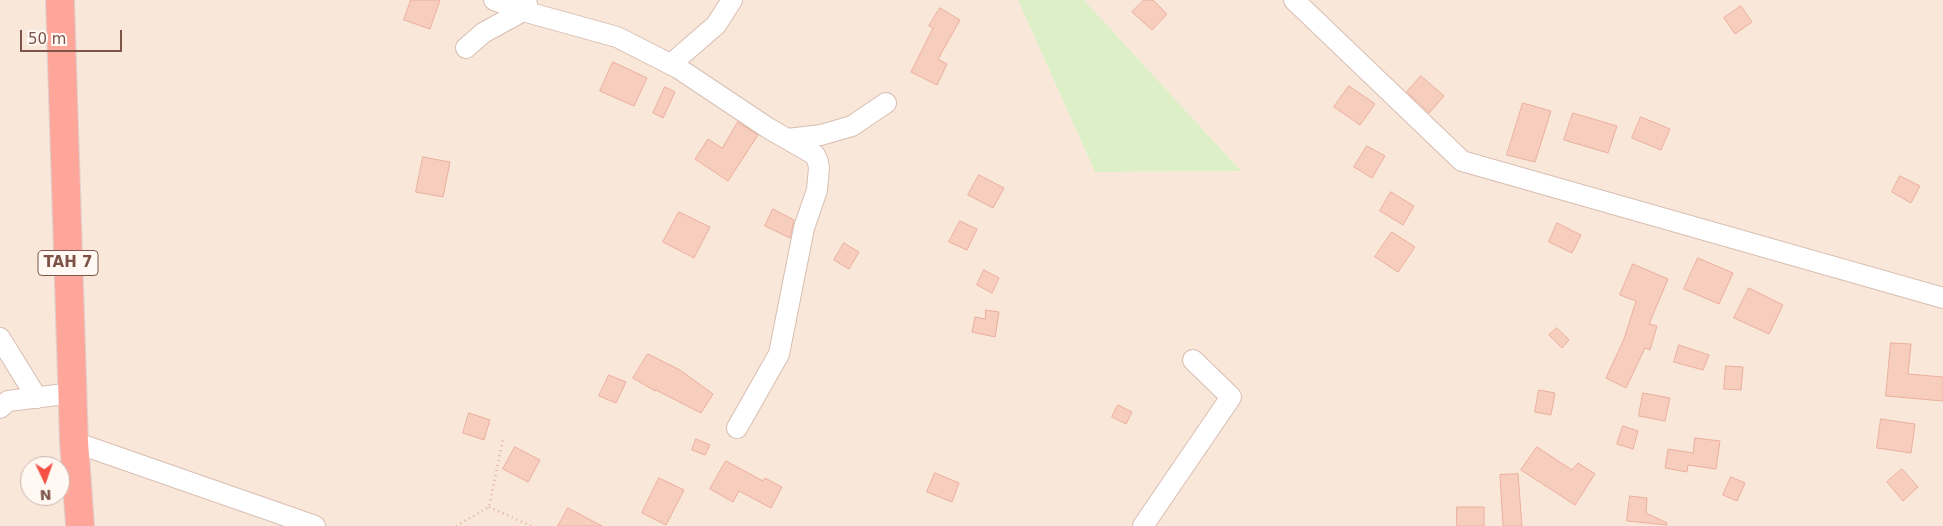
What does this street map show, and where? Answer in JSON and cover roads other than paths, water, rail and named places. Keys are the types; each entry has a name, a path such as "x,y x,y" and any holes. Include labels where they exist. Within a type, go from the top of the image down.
{"highway":[{"name":"TAH 7","path":"60,0 72,393 80,526"}],"street":[{"path":"494,0 526,6 617,38 670,64 815,155 819,168 817,190 804,228 779,354 737,428"},
{"path":"670,64 716,25 732,0"},
{"path":"1294,0 1462,161 1943,298"},
{"path":"466,48 483,33 526,6"},
{"path":"788,139 821,135 852,126 886,103"},
{"path":"0,338 37,398"},
{"path":"1143,526 1231,397 1193,360"},
{"path":"3,402 72,393"},
{"path":"74,442 315,526"}]}
